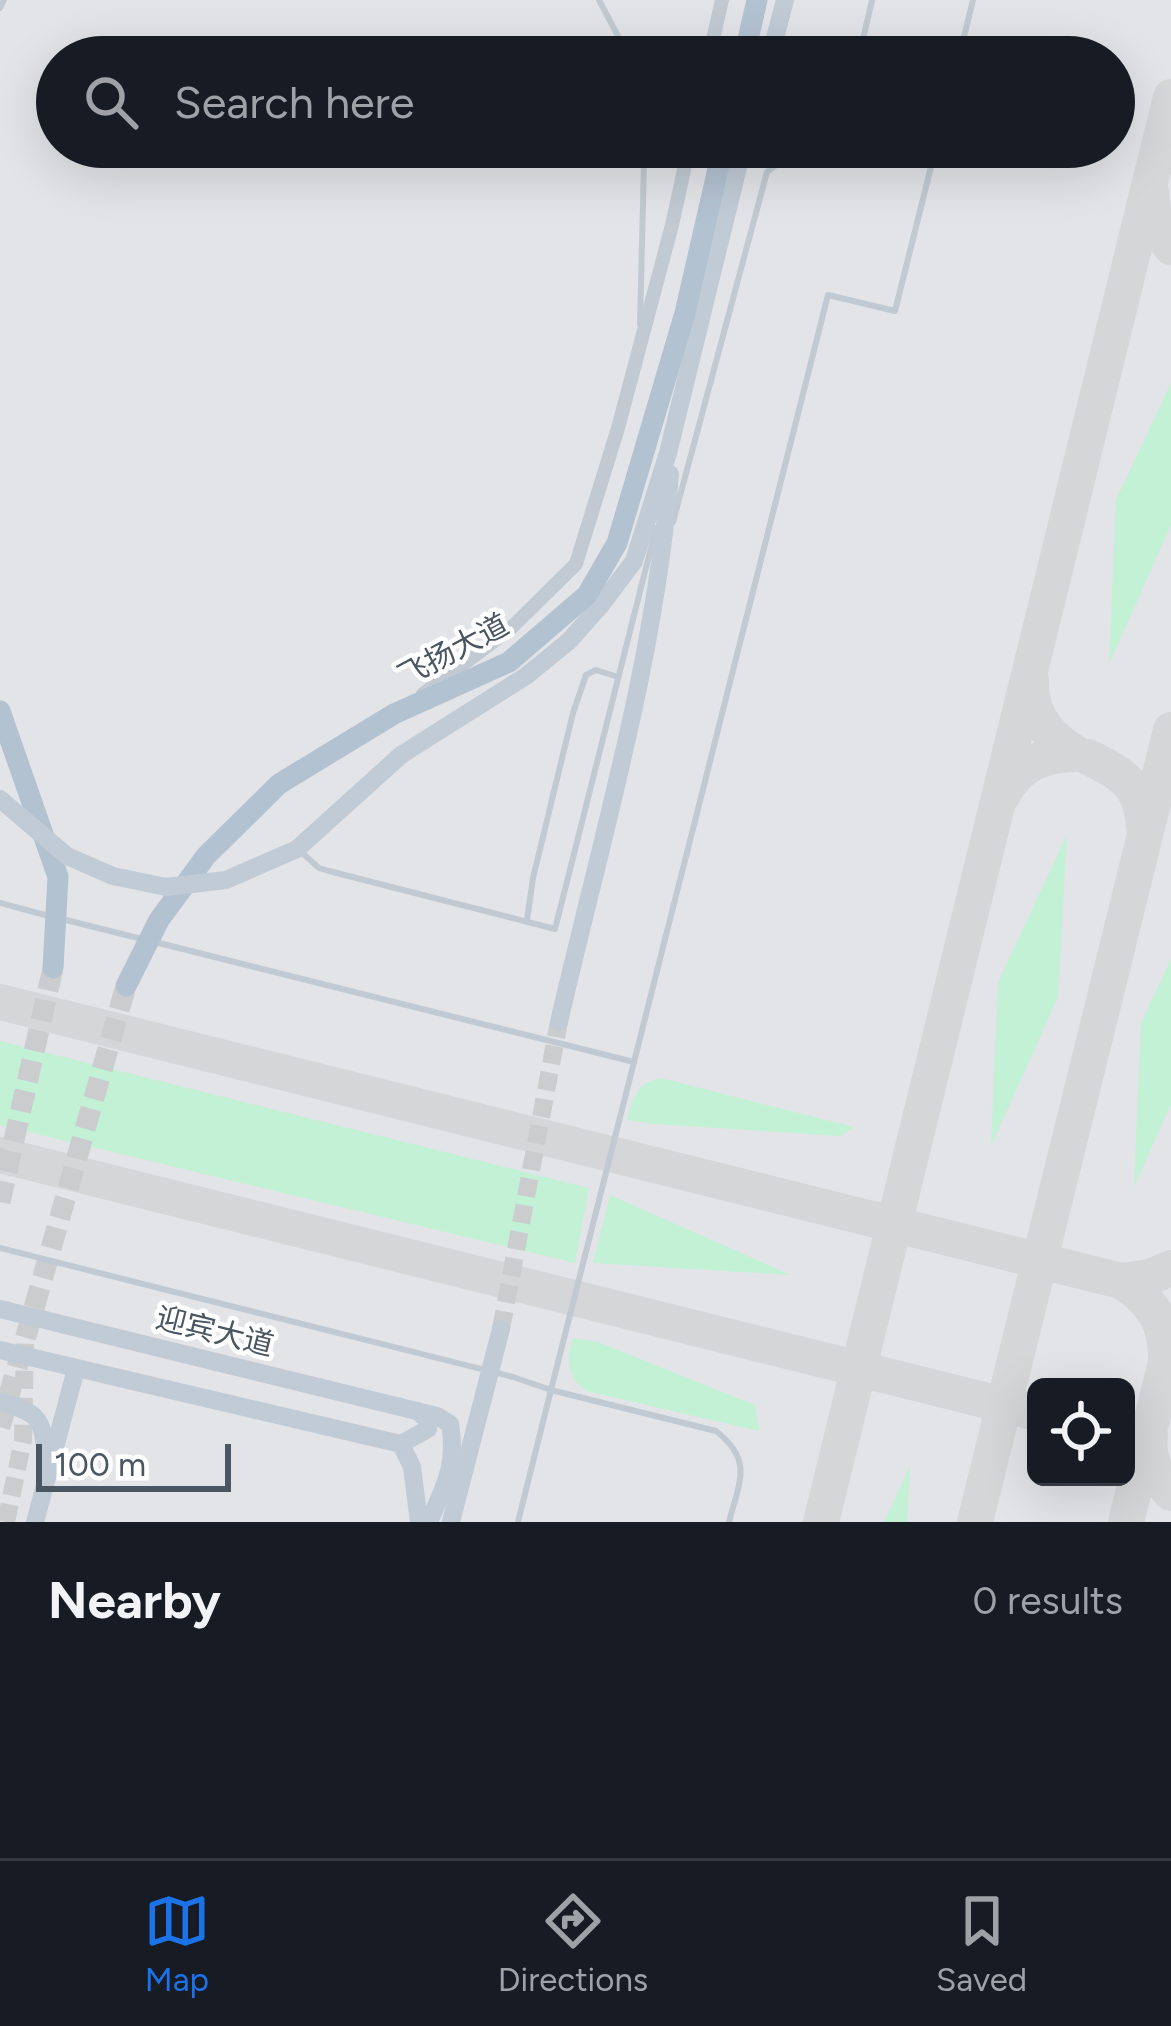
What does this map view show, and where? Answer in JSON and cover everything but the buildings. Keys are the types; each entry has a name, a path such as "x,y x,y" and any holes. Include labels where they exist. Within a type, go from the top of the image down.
{"main road":[{"path":"748,36 757,0"},
{"path":"775,36 784,0"},
{"name":"飞扬大道","path":"126,986 159,920 206,856 279,784 394,714 509,662 587,595 617,543 685,313 718,168"},
{"path":"685,313 735,168"},
{"path":"0,800 68,856 113,876 166,887 226,880 297,849 401,755 526,676 569,641 634,561 673,432 737,168"},
{"path":"559,1022 646,654 660,572 673,432"},
{"path":"0,711 58,877 53,968"},
{"name":"迎宾大道","path":"0,1309 416,1412"},
{"path":"452,1522 501,1329"},
{"path":"0,1350 401,1444 428,1429 427,1419 416,1412"},
{"path":"35,1522 76,1369"},
{"path":"0,1402 32,1412 42,1428 49,1469"},
{"path":"416,1412 450,1424 454,1452 429,1522"},
{"path":"401,1444 412,1467 419,1522"},
{"path":"410,1522 416,1499"}],"street":[{"path":"714,36 722,0"},
{"path":"394,714 511,628 576,564 618,428 684,168"}],"lane":[{"path":"0,8 4,0"},
{"path":"599,0 618,36"},
{"path":"864,36 872,0"},
{"path":"964,36 973,0"},
{"path":"640,346 644,168"},
{"path":"660,572 766,172 771,168"},
{"path":"518,1522 828,295 895,311 931,168"},
{"path":"297,849 319,868 555,929 669,487"},
{"path":"527,920 533,878 586,675 596,670 618,677"},
{"path":"0,903 634,1062"},
{"path":"0,1248 716,1431 732,1444 740,1460 729,1522"}],"shaded area":[{"path":"0,0 1171,0 1171,1522 0,1522"}],"green space":[{"path":"1171,383 1171,525 1109,664 1116,500"},
{"path":"1067,835 1058,997 991,1146 998,982"},
{"path":"1171,959 1171,1104 1134,1187 1141,1023"},
{"path":"0,1041 589,1188 575,1263 0,1125"},
{"path":"660,1078 854,1127 840,1136 627,1120 637,1093"},
{"path":"610,1195 791,1275 593,1263"},
{"path":"573,1338 598,1342 755,1405 759,1431 586,1391 570,1368"},
{"path":"910,1466 907,1522 884,1522"}],"taxiway":[{"path":"821,1522 1171,97"},
{"path":"1151,193 1155,224 1171,247"},
{"path":"1002,796 1032,763 1077,754 1043,724 1031,681"},
{"path":"975,1522 1171,730"},
{"path":"1088,757 1129,783 1144,828"},
{"path":"0,1002 1121,1281"},
{"path":"0,1155 1027,1411"},
{"path":"1166,1364 1157,1316 1121,1281 1171,1268"},
{"path":"1126,1522 1171,1343"},
{"path":"1150,1436 1154,1467 1171,1493"}],"tunnel":[{"path":"0,1202 53,968"},
{"path":"0,1427 126,986"},
{"path":"501,1329 559,1022"},
{"path":"0,1167 12,1143"},
{"path":"6,1522 23,1440 25,1337"}]}
